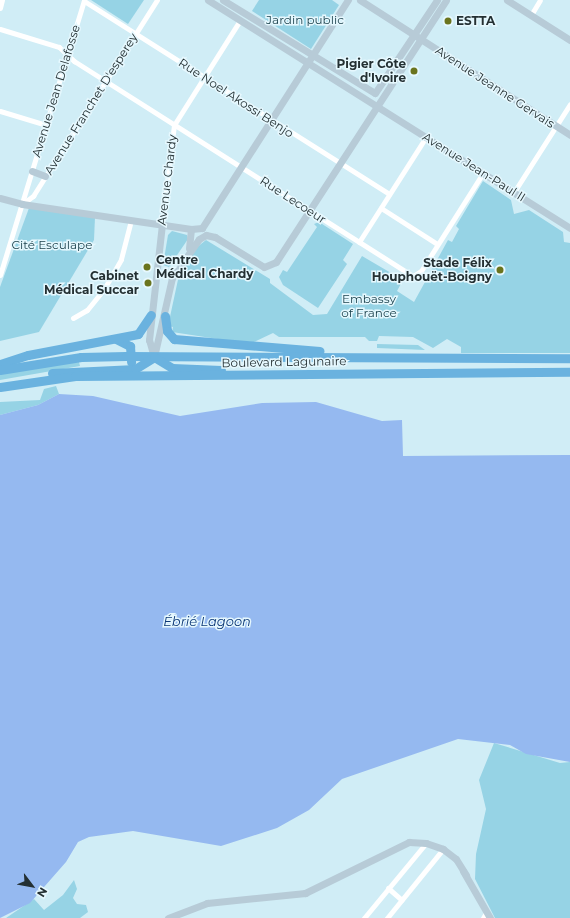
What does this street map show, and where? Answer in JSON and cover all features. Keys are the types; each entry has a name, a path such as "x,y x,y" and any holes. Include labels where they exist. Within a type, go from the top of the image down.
{"highway":[{"path":"0,364 28,355 138,334 151,315"},
{"path":"165,316 168,335 188,341 311,348 330,354"},
{"path":"110,339 122,339 132,350 130,363 120,369"},
{"path":"186,369 177,355 179,347 188,341"},
{"name":"Boulevard Lagunaire","path":"0,370 32,364 103,356 330,354 570,358"},
{"path":"38,378 64,370 142,367 154,357 166,366 261,375"},
{"name":"Boulevard Lagunaire","path":"0,387 38,378 570,372"}],"street":[{"path":"0,8 2,0"},
{"name":"Rue Noel Akossi Benjo","path":"84,0 136,32 272,122 389,194"},
{"name":"Avenue Jean Delafosse","path":"0,275 84,0"},
{"name":"Avenue Franchet D'esperey","path":"22,204 33,196 157,0"},
{"name":"Avenue Jean-Paul II","path":"208,0 570,228"},
{"path":"223,0 375,93"},
{"path":"0,198 22,204 192,229 206,225 348,0"},
{"name":"Avenue Jeanne Gervais","path":"360,0 413,36 570,135"},
{"path":"377,107 375,93 437,0"},
{"path":"206,225 215,237 260,264 268,266 276,262 311,212 446,0"},
{"path":"507,0 570,40"},
{"path":"531,15 540,0"},
{"name":"Avenue Chardy","path":"154,357 149,344 151,315 174,125 240,20"},
{"name":"Rue Lecoeur","path":"0,28 59,47 106,82 311,212 416,276 483,173"},
{"path":"514,192 570,104"},
{"path":"0,111 46,125"},
{"path":"359,242 426,137"},
{"path":"32,171 45,176"},
{"path":"381,208 438,244"},
{"path":"73,318 87,310 104,290 121,259 131,220"},
{"path":"154,357 165,316 169,288 184,259 193,236 192,229"},
{"path":"184,259 202,236 215,237"},
{"path":"155,285 161,292 169,288"},
{"path":"168,918 207,903 305,893 402,845 424,845 456,858 490,918"},
{"path":"364,918 424,845"},
{"path":"387,918 441,851"},
{"path":"388,888 402,900"},
{"path":"482,918 487,911"}],"green space":[{"path":"91,0 144,0 128,24"},
{"name":"Jardin public","path":"259,0 332,0 339,5 311,49 252,11"},
{"name":"Embassy of France","path":"483,181 511,200 514,214 529,210 563,232 564,242 570,243 570,353 461,353 461,347 447,339 433,348 413,337 379,336 377,341 369,341 365,337 279,337 273,333 254,342 231,341 172,332 173,327 168,326 179,275 196,248 206,240 270,279 270,283 313,315 327,314 362,256 403,280 397,291 414,302 448,240 452,242 459,229 456,226"},
{"name":"Cité Esculape","path":"29,208 95,217 94,240 39,332 0,341 0,287"},
{"path":"319,222 353,244 343,260 347,264 318,308 283,285 279,277 283,270 287,272 317,227 314,224"},
{"path":"172,231 187,235 188,239 169,267 163,265 168,235"},
{"path":"377,344 418,345 425,350 377,348"},
{"path":"79,362 80,366 0,380 0,373"},
{"path":"56,386 59,394 38,405 0,415 0,402 40,400 44,389"},
{"path":"494,743 560,763 570,762 570,918 495,918 475,879 476,854 486,809 479,780"},
{"path":"74,880 77,889 73,898 77,904 86,905 88,912 80,918 6,918 34,899 44,910 63,895"}],"water":[{"name":"Ébrié Lagoon","path":"59,394 93,396 180,416 262,403 316,402 382,421 402,420 403,456 570,455 570,762 526,754 510,745 458,739 342,779 309,810 277,828 221,846 133,831 89,837 78,842 66,862 30,903 0,918 0,415 38,405"}],"place":[{"name":"ESTTA","path":"448,21"},
{"name":"Pigier Côte d'Ivoire","path":"414,71"},
{"name":"Centre Médical Chardy","path":"147,267"},
{"name":"Stade Félix Houphouët-Boigny","path":"500,270"},
{"name":"Cabinet Médical Succar","path":"148,283"}]}
